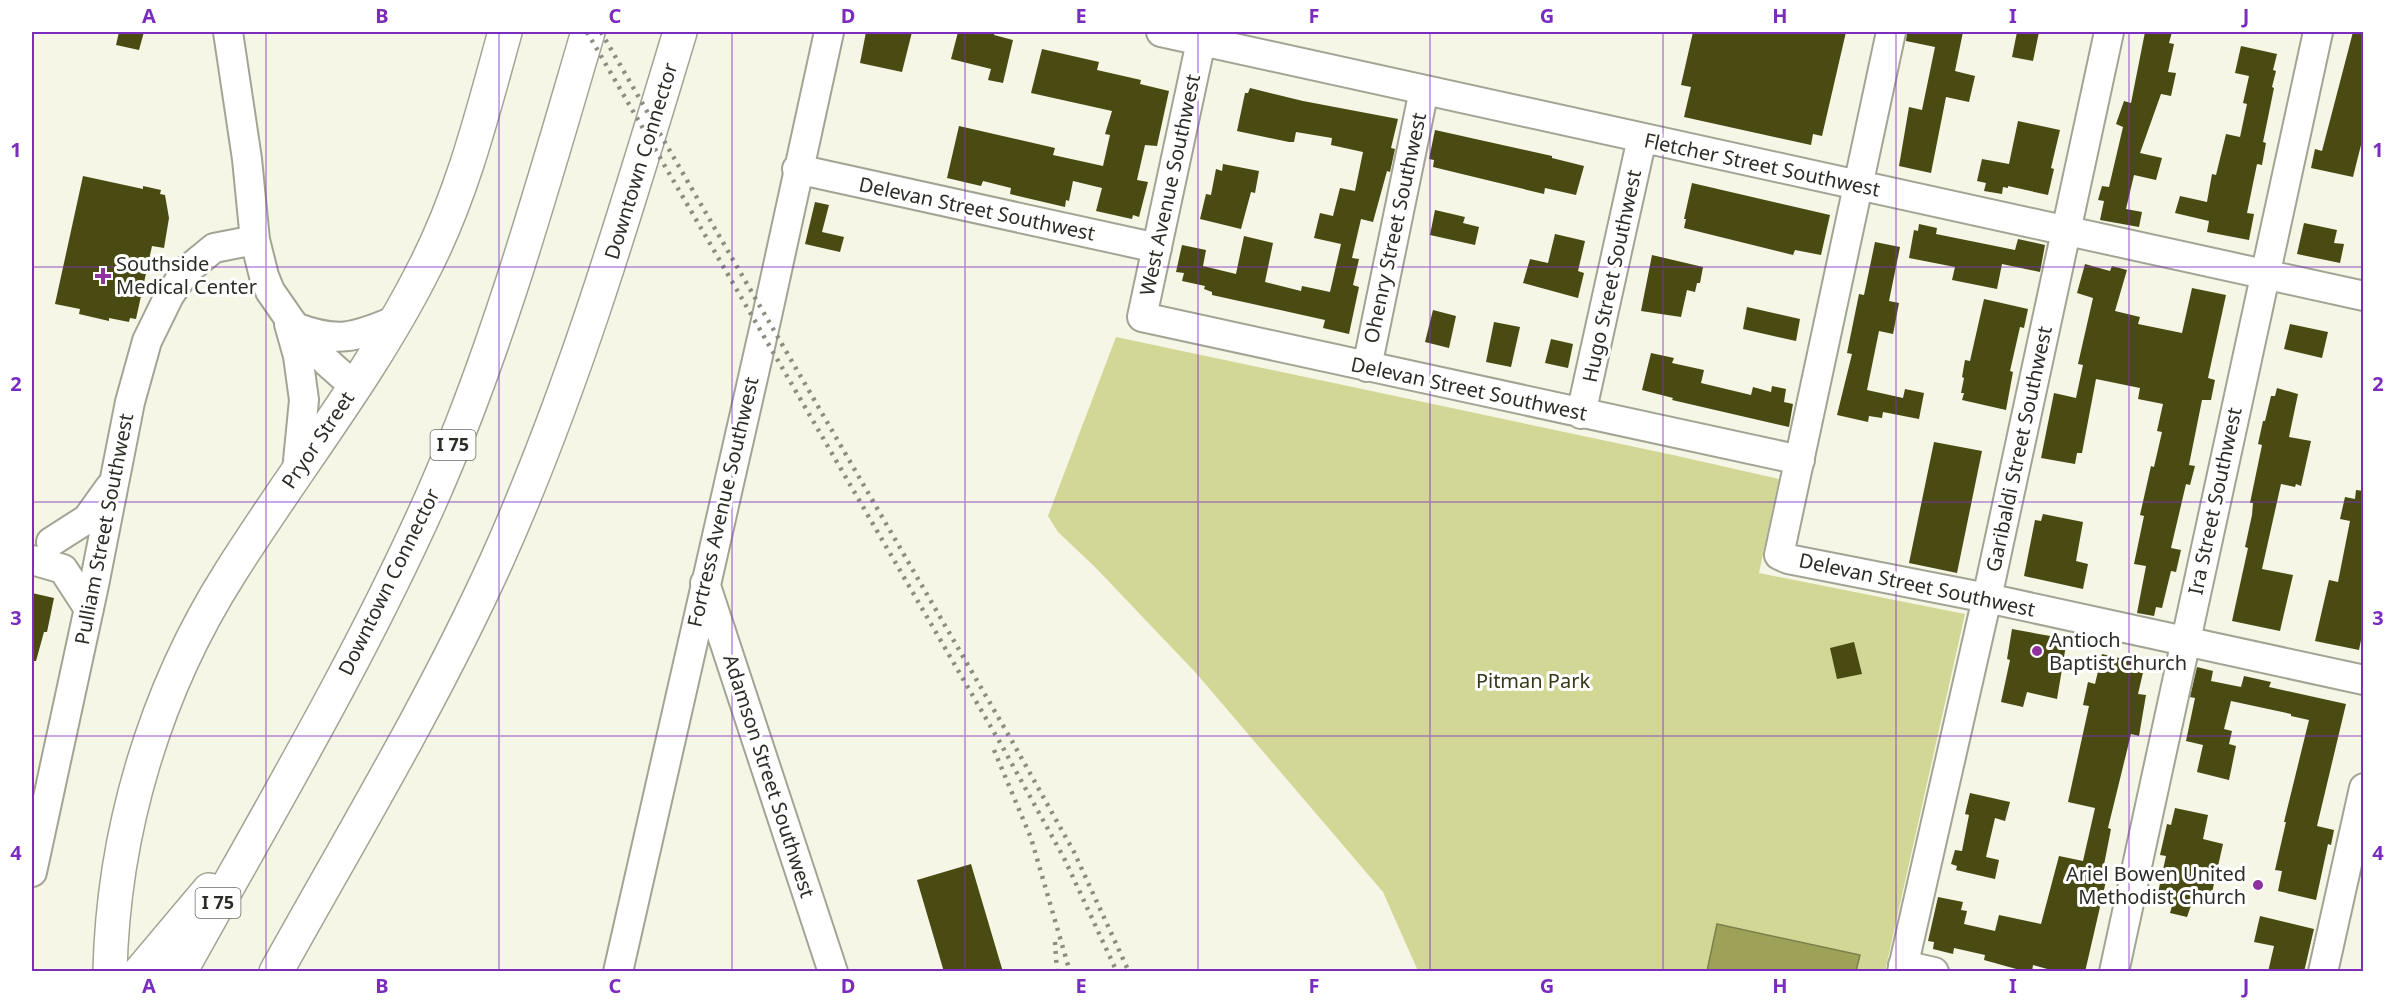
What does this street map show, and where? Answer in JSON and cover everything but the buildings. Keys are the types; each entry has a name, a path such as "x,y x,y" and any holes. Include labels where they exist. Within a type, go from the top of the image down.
{"main road":[{"name":"Pryor Street","path":"110,972 114,907 122,846 147,754 163,708 184,659 228,575 354,386 426,266 461,182 505,32"},
{"name":"Downtown Connector","path":"180,972 355,654 432,495 473,394 525,243 588,32"},
{"name":"Downtown Connector","path":"276,972 429,696 495,564 519,509 584,341 680,32"},
{"path":"140,972 257,834"}],"street":[{"path":"228,32 247,159 255,240 270,291 291,322 327,362 354,386"},
{"name":"Fortress Avenue Southwest","path":"618,972 767,316 828,32"},
{"name":"Fletcher Street Southwest","path":"1161,32 1202,36 1424,90 2364,297"},
{"path":"1800,460 1891,32"},
{"name":"Garibaldi Street Southwest","path":"1902,968 1987,598 2109,32"},
{"name":"Ira Street Southwest","path":"2114,972 2318,32"},
{"name":"West Avenue Southwest","path":"1202,36 1142,317 1234,338"},
{"name":"Ohenry Street Southwest","path":"1367,367 1424,90"},
{"name":"Hugo Street Southwest","path":"1581,414 1642,138"},
{"name":"Delevan Street Southwest","path":"797,169 1157,248"},
{"name":"Pulliam Street Southwest","path":"32,872 89,609 130,402 147,341 169,296 186,271 214,248 255,240"},
{"path":"291,322 314,334 339,338 364,334 394,321"},
{"path":"291,322 304,400 297,471"},
{"name":"Delevan Street Southwest","path":"1234,338 1800,460 1779,555 1788,559 1987,598 2364,680"},
{"path":"38,548 87,519 115,480"},
{"path":"38,548 102,544"},
{"path":"38,548 63,569 89,609"},
{"name":"Adamson Street Southwest","path":"705,581 833,972"},
{"path":"2323,972 2364,788"},
{"path":"1902,968 1934,972"}],"green space":[{"name":"Pitman Park","path":"1116,337 1779,479 1759,573 1965,614 1885,971 1418,971 1383,892 1196,673 1095,567 1058,532 1048,516"}],"shaded area":[{"path":"1717,924 1860,955 1856,971 1707,971"}],"railway":[{"path":"587,32 1002,746 1064,858 1117,972"},
{"path":"601,32 1012,741 1074,852 1129,972"},
{"path":"994,750 1031,838 1070,972"},
{"path":"1055,942 1057,972"}],"place":[{"name":"Southside Medical Center","path":"103,276"},
{"name":"Antioch Baptist Church","path":"2037,651"},
{"name":"Ariel Bowen United Methodist Church","path":"2258,885"}]}
